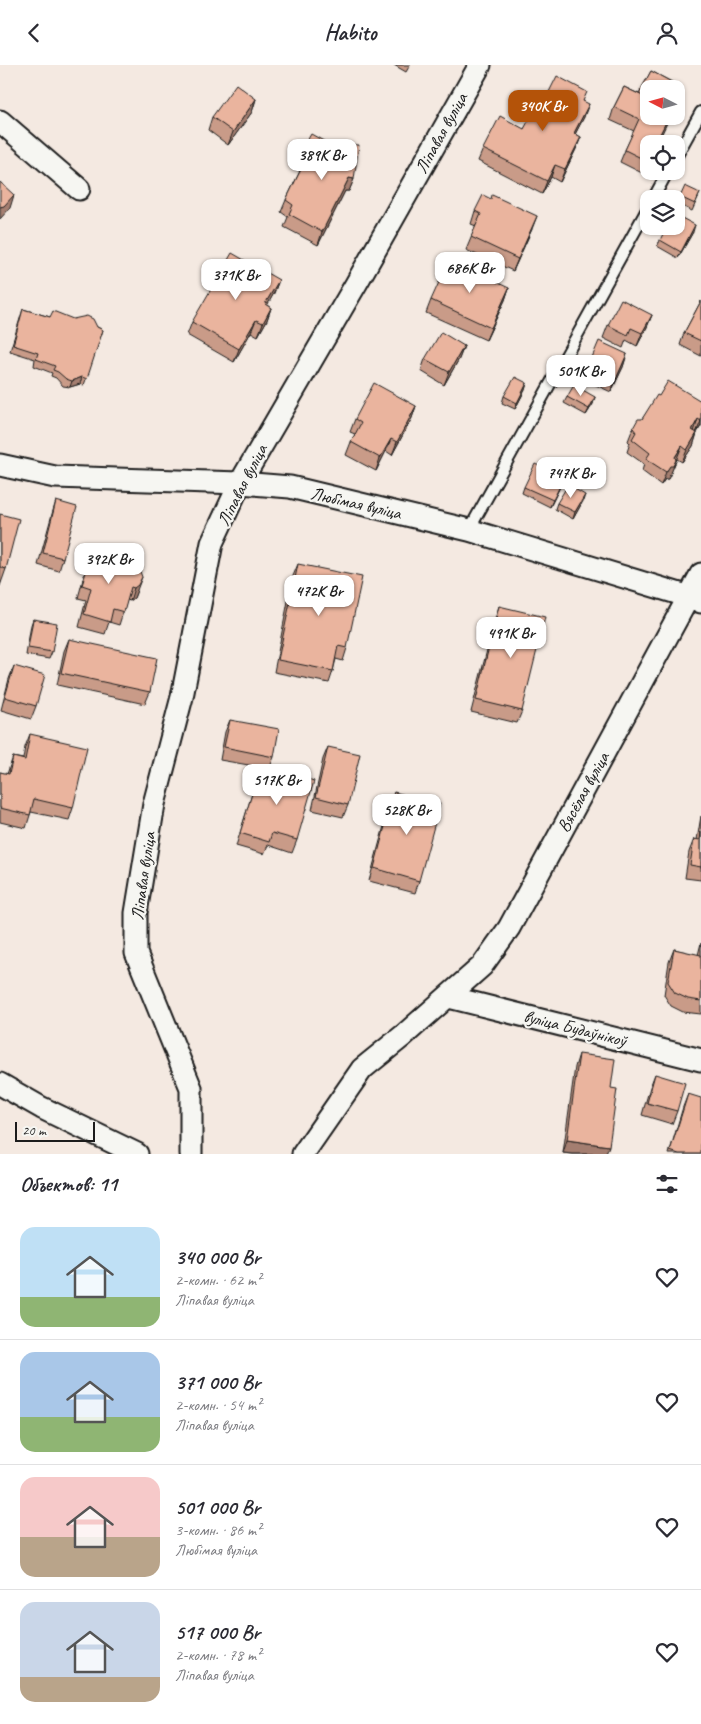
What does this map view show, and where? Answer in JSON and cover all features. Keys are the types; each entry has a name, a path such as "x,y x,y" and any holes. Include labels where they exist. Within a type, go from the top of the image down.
{"street":[{"name":"Ліпавая вуліца","path":"191,1154 191,1088 136,953 136,913 154,804 182,697 212,543 240,483 356,284 480,65"},
{"path":"0,121 79,189"},
{"name":"Любімая вуліца","path":"0,465 55,477 240,483 290,487 469,529 695,599"},
{"name":"Вясёлая вуліца","path":"303,1154 362,1069 482,967 509,928 695,599 701,574"},
{"name":"вуліца Будаўнікоў","path":"448,997 701,1060"},
{"path":"0,1084 42,1108 137,1154"}],"lane":[{"path":"685,141 701,112"},
{"path":"469,529 640,222"}],"building":[{"path":"651,71 668,80 646,80"},
{"path":"557,76 587,92 583,101 589,104 574,133 581,137 565,169 555,165 547,181 483,149 500,116 524,129 542,96 546,98"},
{"path":"236,84 256,99 233,132 212,117"},
{"path":"624,87 640,95 640,125 664,125 660,135 640,135 640,158 625,150 639,119 614,107"},
{"path":"311,134 329,144 359,145 354,179 349,178 322,232 289,214 293,205 286,200 306,159 299,155"},
{"path":"0,182 14,195 4,206 0,207"},
{"path":"685,186 700,193 695,204 685,199 685,190 683,190"},
{"path":"483,195 491,199 492,195 537,216 518,259 471,237 481,214 475,211"},
{"path":"685,220 695,225 681,252 660,240 662,235 685,235"},
{"path":"232,253 279,280 265,304 271,308 263,323 256,320 239,349 192,322"},
{"path":"449,260 509,288 491,328 431,300"},
{"path":"621,299 652,315 642,333 631,328 628,335 608,325"},
{"path":"701,301 701,341 684,333"},
{"path":"23,309 50,317 53,311 73,319 87,316 93,319 97,327 103,330 87,379 82,377 72,381 66,379 53,370 55,366 36,359 38,353 13,345"},
{"path":"441,332 464,346 449,372 425,359"},
{"path":"599,341 627,354 616,379 588,367"},
{"path":"515,377 527,383 517,403 504,396"},
{"path":"668,381 701,401 701,421 698,419 692,430 697,433 687,450 682,446 675,457 676,460 673,466 670,466 666,472 646,459 650,453 632,439 636,432 633,428 638,419 642,419"},
{"path":"374,383 416,406 397,442 391,439 380,458 351,442 361,423 355,419"},
{"path":"574,385 595,397 589,409 567,397"},
{"path":"535,464 564,478 553,500 524,487"},
{"path":"568,485 585,495 575,512 557,503"},
{"path":"56,501 77,507 63,558 43,553"},
{"path":"0,514 19,519 6,569 0,567"},
{"path":"103,552 125,558 124,565 139,569 142,577 138,585 134,588 131,587 124,612 113,609 110,622 84,614 91,588 82,585 91,556 101,559"},
{"path":"298,564 362,577 347,648 338,646 333,671 278,660"},
{"path":"499,606 545,617 522,711 476,700"},
{"path":"33,619 57,623 52,652 28,648"},
{"path":"69,639 157,658 150,692 61,673"},
{"path":"14,666 45,675 36,706 5,697"},
{"path":"230,720 279,729 274,757 224,747"},
{"path":"30,734 87,747 73,808 34,799 30,815 0,808 0,772 9,774 13,757 25,760"},
{"path":"328,747 360,754 348,805 316,797"},
{"path":"267,766 314,781 297,840 272,833 269,842 240,833 255,784 261,786"},
{"path":"394,792 440,804 419,881 374,868"},
{"path":"701,832 701,867 690,865 694,839 700,840"},
{"path":"674,949 701,955 701,1001 688,999 675,993 668,982"},
{"path":"579,1054 615,1059 611,1088 617,1089 609,1146 567,1140"},
{"path":"655,1074 685,1083 677,1111 647,1103"},
{"path":"688,1094 701,1098 701,1154 679,1154 670,1151"}]}
